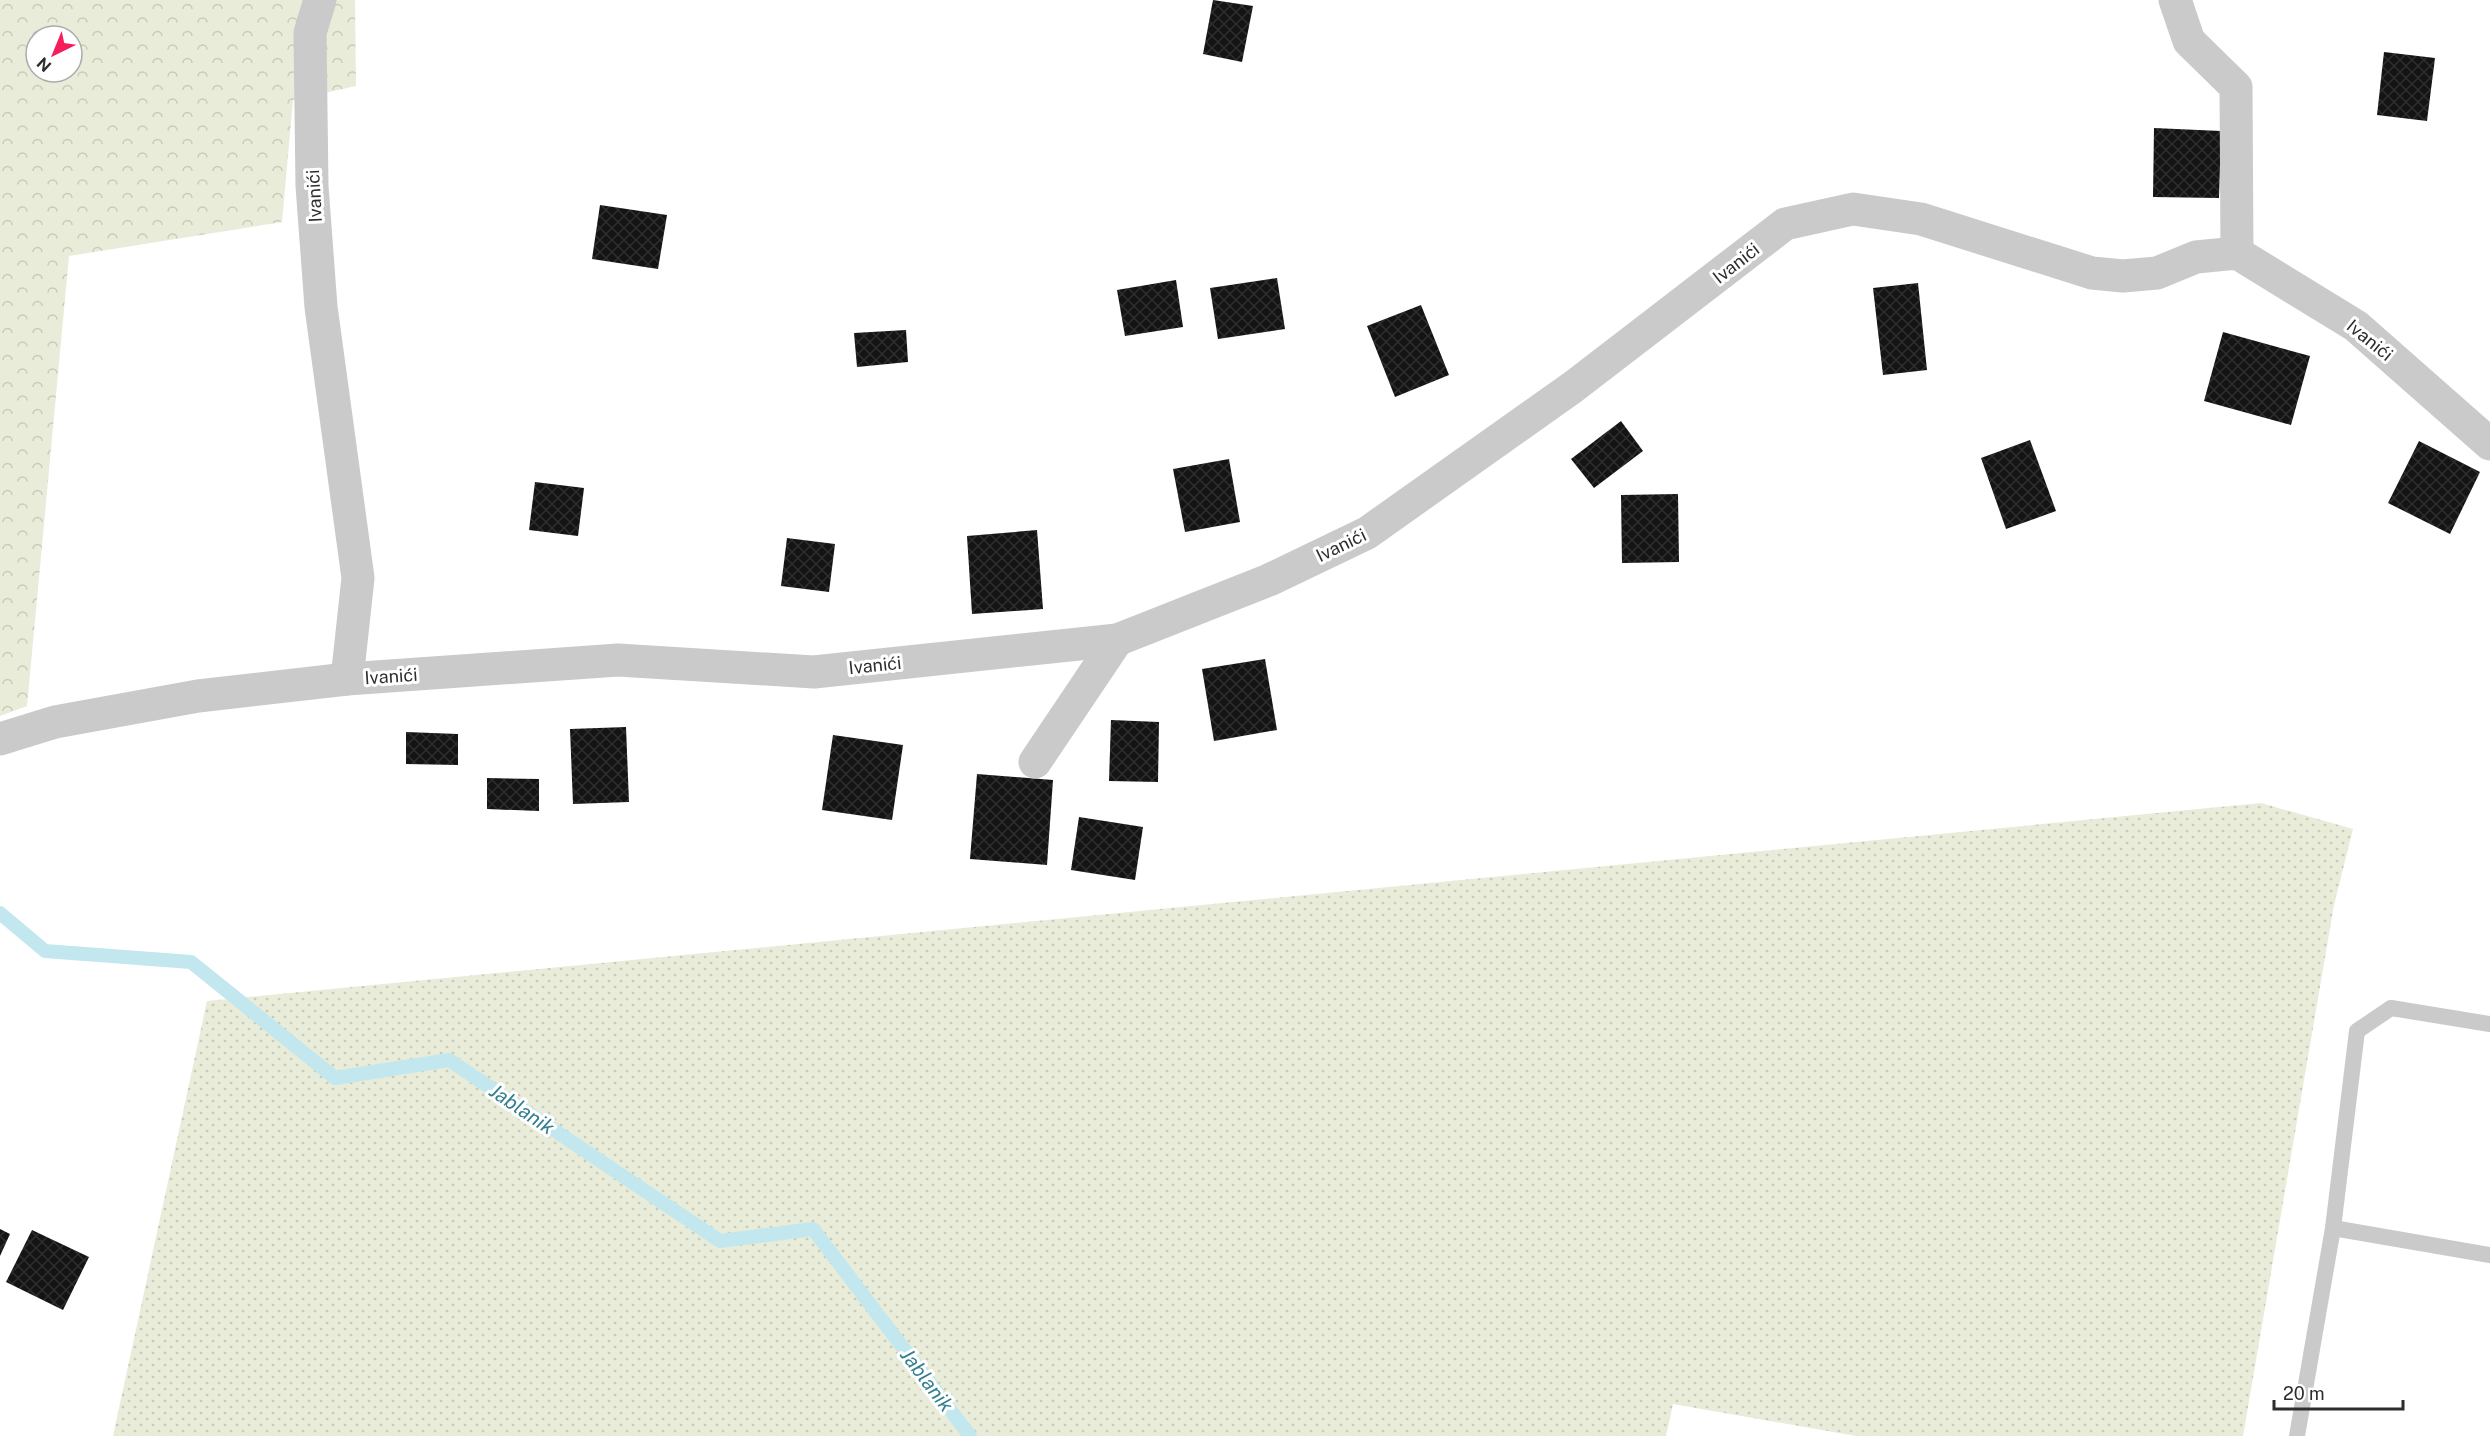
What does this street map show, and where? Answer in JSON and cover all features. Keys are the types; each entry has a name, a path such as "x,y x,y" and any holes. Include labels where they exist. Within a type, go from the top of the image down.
{"street":[{"name":"Ivanići","path":"320,0 310,33 312,186 321,306 358,578 347,679"},
{"path":"2175,0 2189,41 2236,87 2237,253"},
{"name":"Ivanići","path":"0,739 56,722 198,696 347,679 618,660 814,672 1117,640 1269,580 1367,533 1573,387 1785,224 1853,208 1921,219 2092,273 2123,276 2157,273 2196,257 2237,253 2356,326 2490,444"},
{"path":"1035,762 1117,640"}],"lane":[{"path":"2296,1436 2333,1228 2357,1031 2391,1008 2490,1024"},
{"path":"2333,1228 2490,1255"}],"green space":[{"path":"0,0 355,0 356,86 293,100 282,222 69,256 27,706 0,716"},
{"path":"2261,803 2353,829 2334,905 2243,1436 1856,1436 1673,1404 1666,1436 113,1436 207,1001"}],"building":[{"path":"1213,0 1253,6 1242,62 1203,54"},
{"path":"2384,52 2435,58 2427,121 2377,115"},
{"path":"2154,128 2221,131 2219,198 2153,197"},
{"path":"600,205 667,215 658,269 592,259"},
{"path":"1277,278 1285,329 1218,339 1210,288"},
{"path":"1176,280 1183,327 1125,336 1117,290"},
{"path":"1918,283 1927,370 1883,375 1873,288"},
{"path":"1421,305 1449,375 1395,397 1367,326"},
{"path":"906,330 908,362 857,367 854,333"},
{"path":"2223,332 2310,356 2291,425 2204,401"},
{"path":"1621,421 1643,451 1594,488 1571,459"},
{"path":"2030,440 2056,511 2006,529 1981,458"},
{"path":"2419,441 2480,472 2450,534 2388,503"},
{"path":"1229,459 1240,522 1185,532 1173,469"},
{"path":"535,482 584,488 578,536 529,530"},
{"path":"1678,494 1679,562 1622,563 1621,495"},
{"path":"1037,530 1043,609 972,614 967,536"},
{"path":"787,538 835,544 829,592 781,586"},
{"path":"1265,659 1277,730 1214,741 1202,669"},
{"path":"1111,720 1159,722 1158,782 1109,781"},
{"path":"626,727 629,802 573,804 570,729"},
{"path":"406,732 458,734 458,765 406,764"},
{"path":"833,735 903,745 892,820 822,810"},
{"path":"977,774 1053,780 1047,865 970,859"},
{"path":"487,778 539,779 539,811 487,809"},
{"path":"1079,817 1143,827 1135,880 1071,870"},
{"path":"0,1229 10,1234 0,1256"},
{"path":"32,1230 89,1257 63,1310 6,1282"}],"waterway":[{"name":"Jablanik","path":"0,913 45,951 191,962 335,1078 449,1060 720,1241 813,1229 970,1436"}]}
